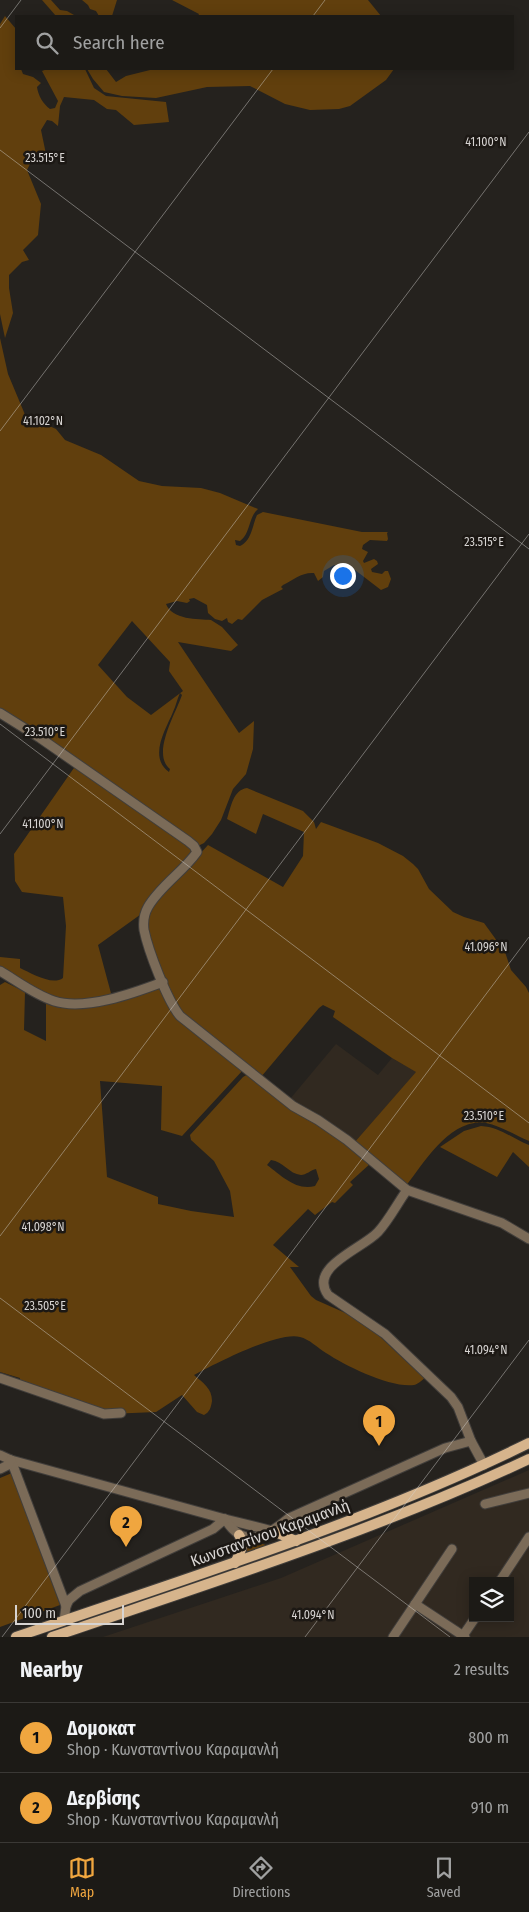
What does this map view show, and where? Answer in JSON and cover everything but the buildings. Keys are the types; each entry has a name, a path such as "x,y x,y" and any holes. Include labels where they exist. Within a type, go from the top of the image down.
{"main road":[{"name":"Κωνσταντίνου Καραμανλή","path":"16,1637 38,1634 64,1621 235,1563 296,1540 398,1501 484,1465 529,1443"},
{"name":"Κωνσταντίνου Καραμανλή","path":"52,1637 336,1540 421,1507 529,1459"},
{"path":"273,1531 296,1540"},
{"path":"235,1563 242,1546 242,1540 239,1536"}],"street":[{"path":"0,713 188,841 197,850 188,864 157,895 145,913 144,929 149,948 173,1006 188,1022 294,1106 347,1140 407,1190 502,1223 529,1239"},
{"path":"0,971 50,1000 65,1004 108,1000 163,982"},
{"path":"407,1190 380,1230 330,1268 325,1275 323,1285 328,1295 386,1334 451,1397 458,1407 471,1441 484,1465"},
{"path":"0,1378 104,1414 121,1414"},
{"path":"224,1519 239,1536 258,1536 273,1531 289,1518 445,1448 471,1441"},
{"path":"0,1455 11,1460 273,1531"},
{"path":"0,1470 8,1465 11,1460"},
{"path":"11,1460 66,1606"},
{"path":"485,1504 529,1493"},
{"path":"64,1621 66,1606 69,1600 80,1591 213,1529 224,1519"},
{"path":"503,1577 529,1537"},
{"path":"394,1637 452,1549"},
{"path":"416,1604 463,1637 472,1622"}],"shaded area":[{"path":"42,0 51,0 60,10 74,15 55,15"},
{"path":"82,0 117,0 112,15 98,15"},
{"path":"172,0 368,0 380,15 198,15"},
{"path":"5,16 15,28 15,70 21,70 23,74 33,77 41,83 37,87 38,93 50,109 55,108 58,101 42,71 85,70 94,88 106,96 166,102 169,122 134,125 116,110 107,109 94,100 64,97 60,106 58,126 52,121 47,120 41,130 47,159 31,162 27,170 41,204 38,235 23,250 29,260 22,262 9,275 13,313 5,338 0,314 0,24"},
{"path":"88,70 107,70 116,82 126,76 150,70 393,70 386,80 350,106 339,109 310,110 285,104 250,86 207,87 156,98 122,96 104,92"},
{"path":"0,338 8,374 26,417 33,424 45,424 56,429 65,440 101,455 139,481 162,486 201,488 220,493 258,509 244,538 240,541 235,540 236,545 240,546 247,540 257,515 263,512 362,532 388,532 387,541 370,540 363,545 362,549 368,552 363,561 364,563 374,559 377,561 378,564 371,569 372,572 382,574 388,571 391,579 388,587 381,590 355,570 339,570 334,565 324,571 323,577 318,581 314,573 310,573 283,585 281,587 283,589 262,600 242,620 238,619 232,624 228,622 227,618 222,621 215,619 208,613 207,605 194,598 189,599 190,601 187,603 177,601 166,604 169,609 179,616 211,620 222,627 238,645 231,651 178,642 239,733 254,721 253,749 246,774 233,789 221,820 212,834 204,843 198,846 0,710","holes":["132,621 170,662 169,671 183,691 151,715 127,697 98,665","180,693 182,695 164,744 163,754 165,762 170,769 169,772 163,766 160,759 160,743"]},
{"path":"76,765 188,843 193,850 144,912 98,945 112,997 56,1001 0,968 0,957 20,959 20,968 47,980 53,981 63,978 66,926 63,897 22,892 15,881 14,854"},
{"path":"247,788 303,811 314,822 316,829 321,822 378,843 403,856 418,869 429,889 453,912 484,923 505,952 511,970 529,993 529,1141 492,1124 473,1123 461,1128 439,1144 406,1186 354,1143 416,1072 392,1058 333,1017 335,1011 323,1005 261,1077 181,1012 169,990 149,937 146,917 149,910 208,845 283,887 303,856 304,832 263,814 256,834 227,819 231,804 236,796 242,789"},
{"path":"5,982 25,992 24,1030 46,1041 46,999 63,1006 158,988 162,990 168,1002 243,1070 182,1136 161,1130 162,1086 100,1081 107,1177 158,1197 158,1204 234,1217 230,1191 214,1161 191,1140 190,1135 243,1077 248,1074 297,1113 324,1127 371,1163 350,1182 353,1185 335,1203 332,1202 315,1215 308,1209 273,1245 299,1267 290,1267 311,1296 350,1315 374,1331 410,1365 427,1376 414,1385 381,1380 345,1364 307,1340 290,1336 262,1343 194,1375 206,1386 212,1396 210,1409 204,1415 197,1412 182,1395 156,1412 109,1414 19,1384 20,1378 0,1372 0,985","holes":["271,1160 301,1175 316,1169 319,1179 315,1186 308,1187 295,1184 267,1165"]},
{"path":"336,1044 378,1075 392,1058 417,1072 354,1143 312,1110 308,1111 290,1099"},
{"path":"481,1126 500,1131 529,1145 529,1167 513,1152 497,1177 440,1147 464,1131"},
{"path":"529,1470 529,1637 103,1637 281,1578"},
{"path":"12,1473 60,1605 0,1627 0,1478"},
{"path":"260,1543 266,1545 242,1555 247,1545"}],"place":[{"name":"Δομοκατ","path":"379,1446"},
{"name":"Δερβίσης","path":"126,1547"}]}
